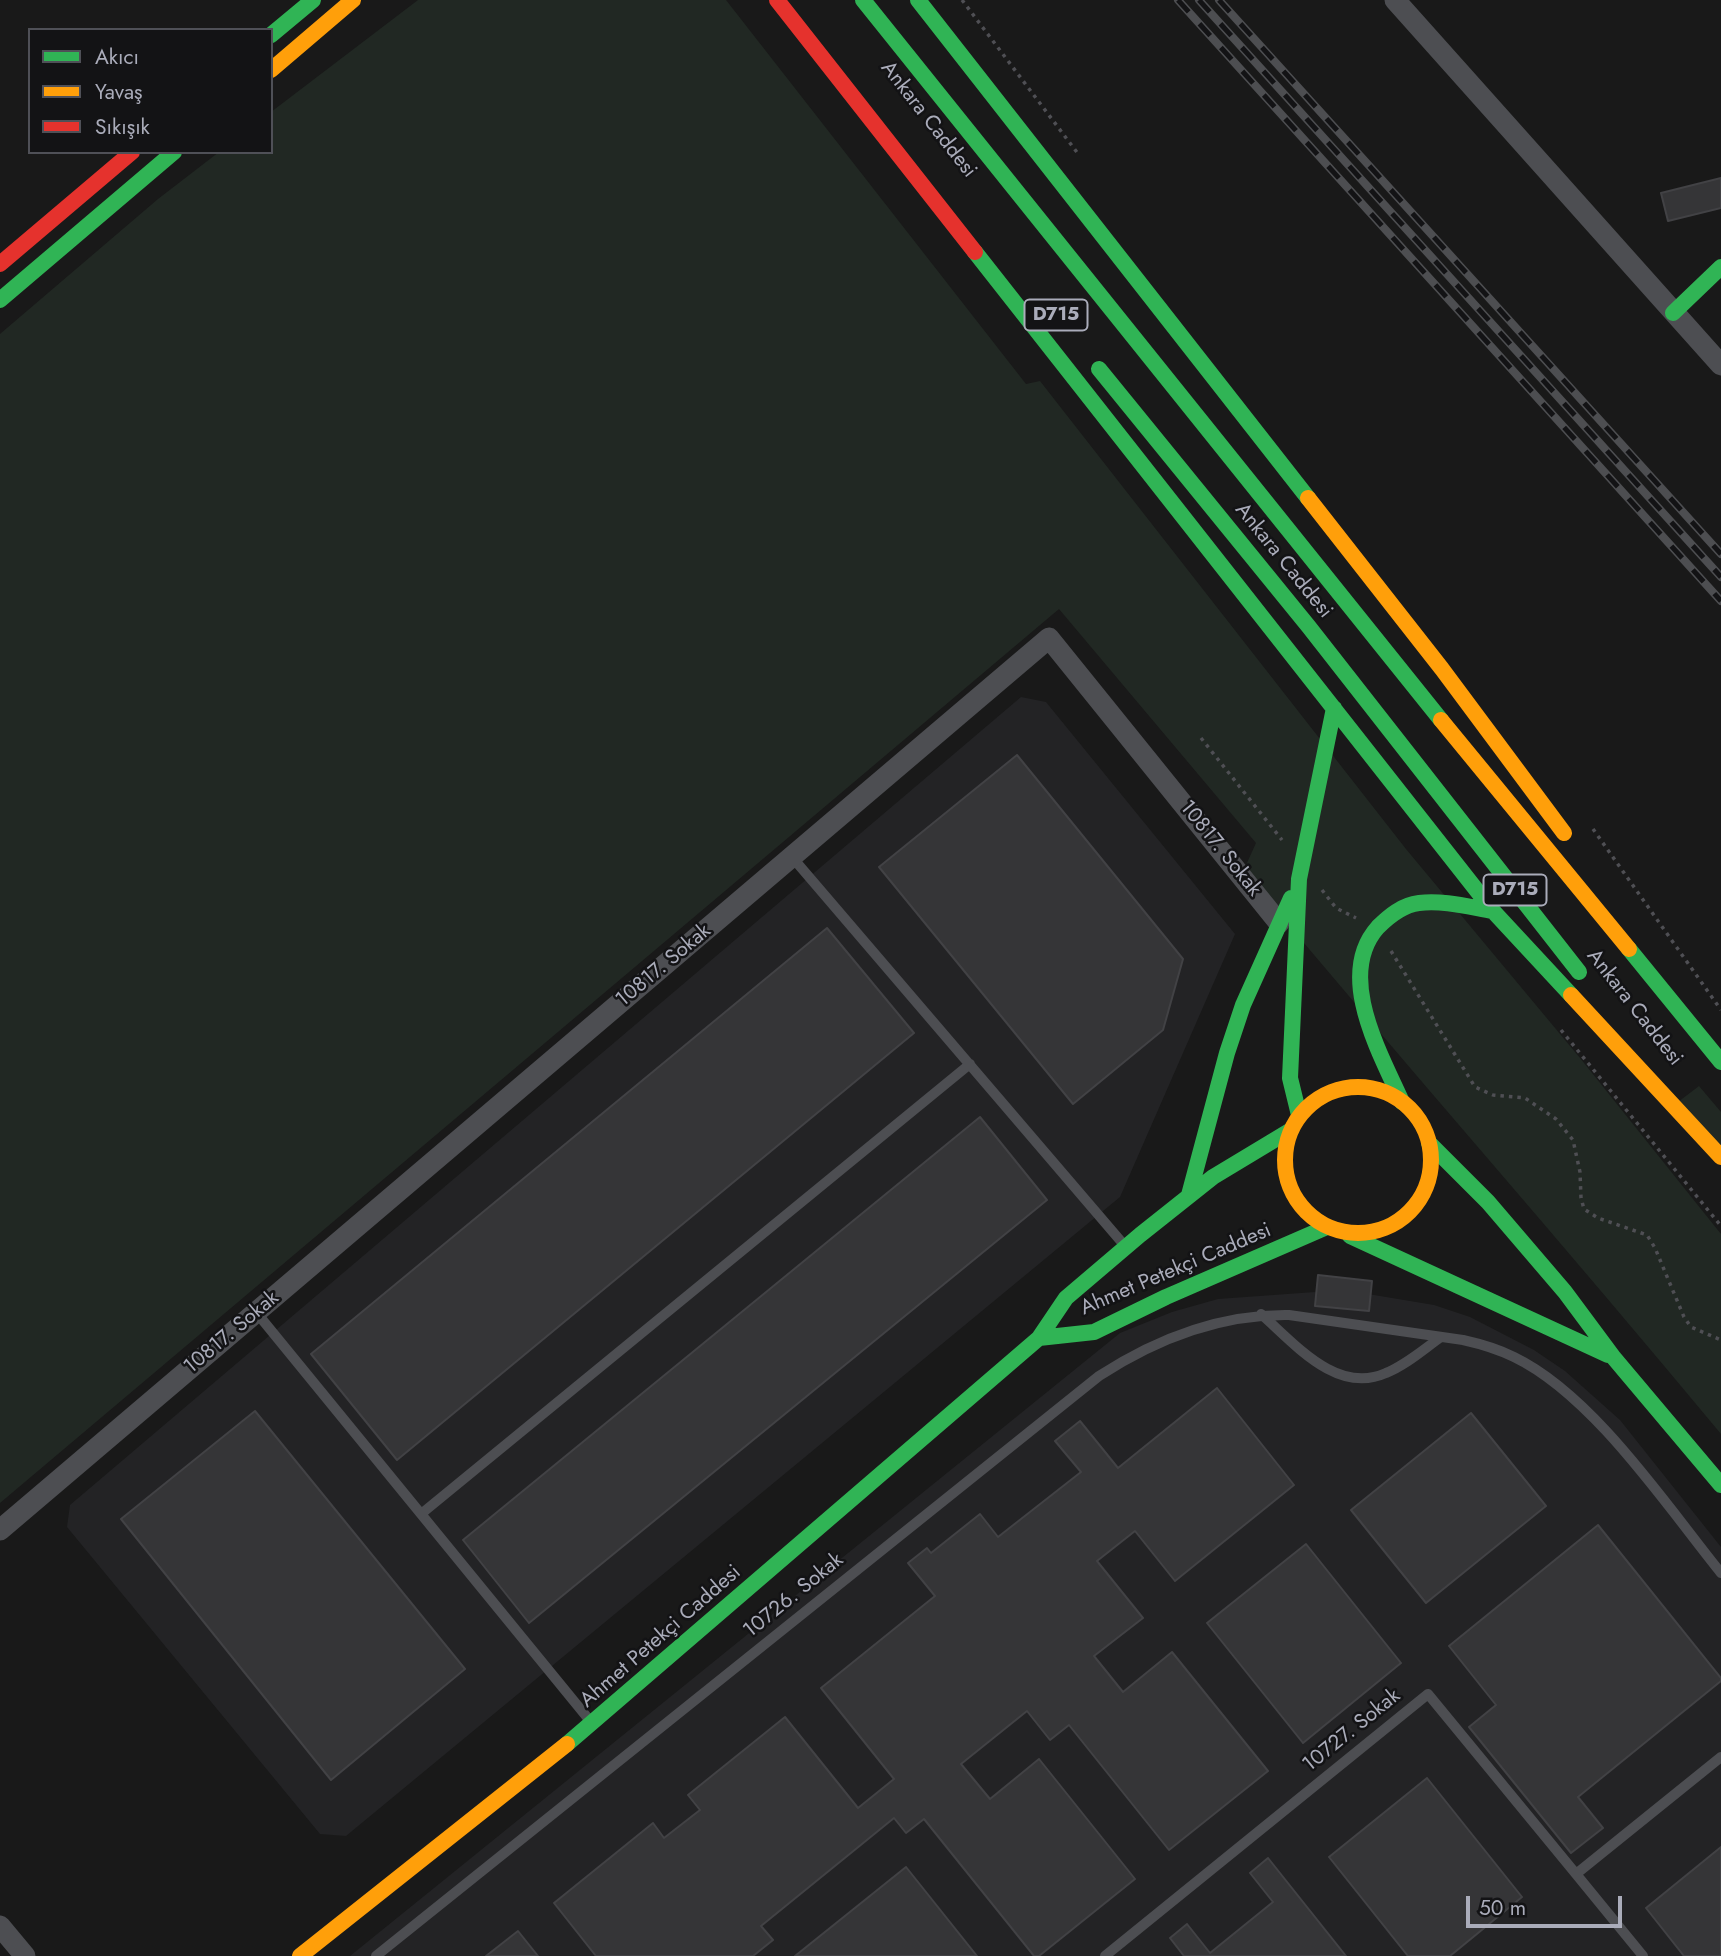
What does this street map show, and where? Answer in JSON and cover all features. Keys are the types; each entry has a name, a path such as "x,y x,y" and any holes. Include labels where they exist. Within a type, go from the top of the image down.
{"main road":[{"path":"273,33 313,0"},
{"path":"273,68 353,0"},
{"path":"778,0 1493,911 1721,1155"},
{"name":"Ankara Caddesi","path":"863,0 1341,597 1721,1062"},
{"path":"918,0 1442,668 1573,846"},
{"path":"0,264 130,154"},
{"path":"0,300 172,154"},
{"path":"1673,313 1721,267"},
{"name":"Ankara Caddesi","path":"1090,358 1310,626 1592,989"},
{"path":"1334,708 1300,871 1290,1055 1295,1122 1284,1162 1289,1186 1301,1207 1327,1227 1614,1357"},
{"path":"1189,1195 1227,1053 1243,1005 1300,871"},
{"path":"1343,1233 1375,1232 1391,1226 1416,1205 1429,1175 1429,1143 1423,1127 1402,1102 1373,1034 1362,1000 1359,976 1364,951 1374,928 1396,911 1419,903 1493,911"},
{"path":"1656,957 1721,1045"},
{"name":"Ankara Caddesi","path":"1618,1022 1721,1155"},
{"path":"1295,1122 1325,1094 1340,1089 1373,1088 1402,1102"},
{"name":"Ahmet Petekçi Caddesi","path":"300,1956 592,1724 1039,1338 1066,1298 1126,1247 1213,1177 1295,1122"},
{"path":"1429,1143 1488,1202 1565,1292 1614,1357 1721,1485"},
{"name":"Ahmet Petekçi Caddesi","path":"1039,1338 1094,1332 1166,1297 1327,1227"}],"street":[{"path":"1395,0 1721,365"},
{"name":"10817. Sokak","path":"0,1530 1049,638 1279,923"},
{"path":"0,1926 25,1956"}],"lane":[{"path":"792,857 1126,1247"},
{"path":"421,1514 970,1064"},
{"path":"256,1312 592,1724"},
{"path":"1261,1314 1335,1374 1359,1380 1385,1374 1407,1362 1441,1337"},
{"name":"10726. Sokak","path":"376,1956 1099,1376 1125,1359 1178,1335 1261,1314 1300,1316 1441,1337 1487,1346 1515,1357 1547,1377 1603,1428 1721,1573"},
{"name":"10727. Sokak","path":"1105,1956 1428,1694 1576,1874"},
{"path":"1643,1956 1576,1874 1721,1757"}],"path":[{"path":"1201,737 1300,871 1336,908 1374,928 1475,1087 1493,1095 1525,1098 1556,1119 1573,1140 1584,1209 1598,1218 1647,1235 1691,1327 1721,1340"}],"shaded area":[{"path":"418,0 726,0 1026,384 1040,381 1406,849 1580,1058 1721,1234 1721,1434 1252,881 1246,865 1256,843 1059,609 0,1503 0,334 158,199 216,154 273,154 273,110"},
{"path":"1021,697 1046,702 1235,934 1120,1197 346,1836 320,1834 67,1527 70,1505"},
{"path":"1699,1086 1721,1112 1721,1156 1678,1102"},
{"path":"1315,1292 1362,1293 1434,1305 1470,1317 1534,1350 1565,1371 1620,1420 1721,1547 1721,1956 350,1956 1120,1333 1172,1312 1218,1299"}],"building":[{"path":"1721,178 1721,208 1668,221 1661,193"},
{"path":"1017,755 1183,959 1163,1030 1073,1104 879,867"},
{"path":"827,928 914,1033 397,1460 311,1354"},
{"path":"980,1117 1047,1200 529,1623 463,1540"},
{"path":"1318,1275 1372,1281 1369,1311 1315,1306"},
{"path":"1217,1388 1294,1485 1175,1581 1135,1531 1097,1561 1143,1618 1094,1656 1123,1692 1172,1652 1268,1771 1169,1850 1069,1725 1050,1740 1027,1711 961,1764 990,1799 1039,1759 1135,1879 1039,1956 1034,1956 924,1819 906,1833 894,1818 761,1926 773,1940 753,1956 596,1956 554,1903 653,1823 664,1838 700,1810 688,1795 785,1717 858,1808 894,1779 821,1688 935,1596 908,1563 927,1548 931,1553 980,1514 998,1537 1081,1472 1055,1441 1080,1421 1118,1468"},
{"path":"255,1411 465,1669 331,1780 121,1519"},
{"path":"1471,1413 1546,1506 1426,1603 1351,1510"},
{"path":"1598,1525 1721,1681 1578,1797 1603,1828 1571,1853 1469,1727 1496,1705 1449,1646"},
{"path":"1306,1544 1401,1663 1303,1743 1207,1623"},
{"path":"1427,1778 1522,1897 1450,1956 1408,1956 1329,1857"},
{"path":"1721,1847 1721,1956 1684,1956 1646,1908"},
{"path":"1268,1858 1346,1956 1184,1956 1170,1938 1187,1924 1210,1953 1273,1902 1250,1873"},
{"path":"906,1867 977,1956 795,1956"},
{"path":"518,1931 538,1956 486,1956"}],"railway":[{"path":"1178,0 1721,601"},
{"path":"1199,0 1721,577"},
{"path":"1219,0 1721,554"}],"traffic: fast":[{"path":"273,33 313,0"},
{"path":"863,0 1441,720"},
{"path":"918,0 1308,498"},
{"path":"0,300 172,154"},
{"path":"975,252 1493,911 1571,995"},
{"path":"1673,313 1721,267"},
{"path":"1099,369 1309,627 1579,972"},
{"path":"1299,1115 1290,1078 1299,879 1334,708"},
{"path":"1189,1195 1227,1053 1243,1005 1291,898"},
{"path":"1402,1102 1373,1038 1366,1014 1361,991 1361,968 1366,946 1378,927 1401,909 1413,904 1447,903 1493,911"},
{"path":"1629,949 1721,1062"},
{"path":"567,1744 1039,1338 1066,1298 1140,1235 1213,1177 1291,1130"},
{"path":"1429,1143 1488,1202 1565,1292 1614,1358 1721,1485"},
{"path":"1039,1338 1094,1332 1166,1297 1327,1227"},
{"path":"1350,1236 1608,1355"}],"traffic: slow":[{"path":"273,68 353,0"},
{"path":"1308,498 1442,669 1564,833"},
{"path":"1441,720 1629,949"},
{"path":"1571,995 1721,1157"},
{"path":"1358,1087 1386,1092 1410,1108 1426,1132 1431,1160 1426,1188 1410,1212 1386,1228 1358,1233 1330,1228 1306,1212 1290,1188 1285,1160 1290,1132 1306,1108 1330,1092 1358,1087"},
{"path":"300,1956 567,1744"}],"traffic: jam":[{"path":"777,0 975,252"},
{"path":"0,264 130,154"}]}
